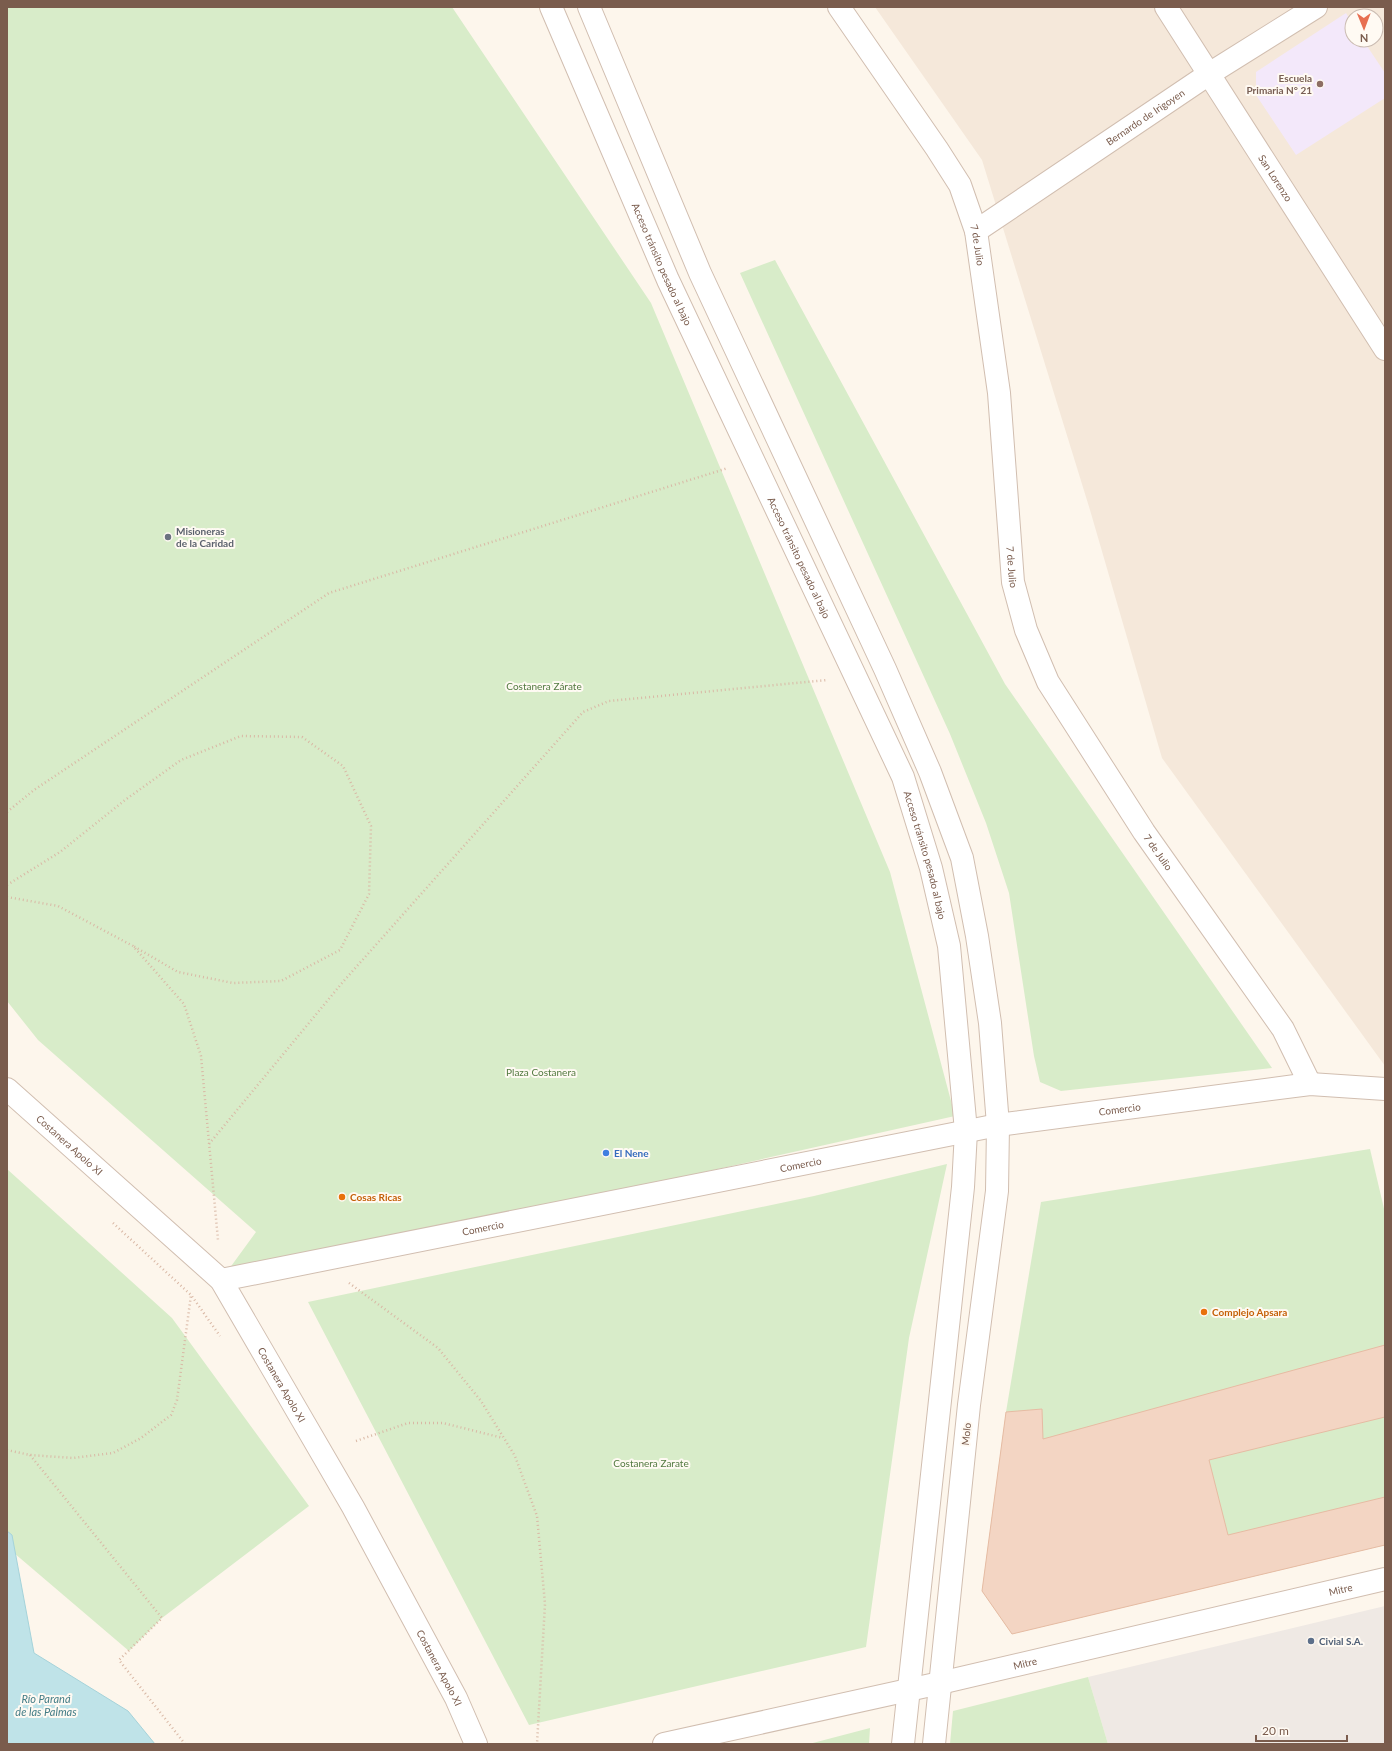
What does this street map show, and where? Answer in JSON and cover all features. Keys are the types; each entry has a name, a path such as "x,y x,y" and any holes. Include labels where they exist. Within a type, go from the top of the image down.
{"street":[{"name":"Acceso tránsito pesado al bajo","path":"551,7 668,280 752,461 903,777 931,868 949,946 957,1017 966,1131"},
{"path":"589,7 700,273 885,669 930,772 960,851 977,936 990,1023 998,1125"},
{"name":"7 de Julio","path":"839,7 933,142 960,185 976,231 999,393 1013,582 1026,630 1048,682 1144,832 1283,1029 1310,1084"},
{"name":"San Lorenzo","path":"1166,7 1385,349"},
{"name":"Bernardo de Irigoyen","path":"976,231 1209,74 1316,7"},
{"name":"Comercio","path":"221,1280 998,1125 1310,1084 1385,1089"},
{"name":"Costanera Apolo XI","path":"7,1088 221,1280 353,1507 456,1698 476,1744"},
{"name":"Molo","path":"934,1744 969,1405 997,1191 998,1125"},
{"path":"904,1744 963,1187 966,1131"},
{"name":"Mitre","path":"664,1744 940,1683 1385,1579"}],"path":[{"path":"7,812 34,790 329,593 568,517 752,461"},
{"path":"209,1144 342,983 583,712 609,701 855,677"},
{"path":"7,884 60,852 125,800 181,760 241,736 302,737 343,766 371,826 369,894 340,950 281,981 233,983 178,972 58,906 7,897"},
{"path":"133,946 184,1004 201,1056 221,1280"},
{"path":"110,1220 191,1295 222,1339"},
{"path":"319,1260 438,1348 481,1401 515,1456 537,1516 545,1604 537,1744"},
{"path":"7,1450 30,1455 73,1458 114,1453 141,1438 170,1415 177,1400 191,1295 205,1265"},
{"path":"356,1441 408,1423 443,1423 504,1438"},
{"path":"30,1455 162,1618 119,1660 185,1744"}],"shaded area":[{"path":"875,7 1385,7 1385,1066 1162,758 1090,510 982,160"},
{"name":"Escuela Primaria N° 21","path":"1344,14 1344,48 1368,48 1385,73 1385,98 1296,155 1256,95 1256,72"},
{"name":"Civial S.A.","path":"1385,1606 1385,1744 1108,1744 1088,1677"}],"green space":[{"path":"7,7 452,7 651,303 890,872 955,1116 221,1280 256,1232 38,1040 7,1001"},
{"path":"775,260 1005,684 1272,1068 1061,1091 1040,1082 1034,1056 1009,893 986,823 950,734 740,273"},
{"name":"Complejo Apsara","path":"1370,1149 1385,1213 1385,1545 1012,1634 982,1591 1006,1412 1041,1202"},
{"name":"Costanera Zarate","path":"947,1164 909,1338 866,1647 529,1725 308,1302 814,1196"},
{"path":"7,1169 172,1318 309,1506 162,1618 129,1651 7,1547"},
{"path":"1088,1677 1108,1744 950,1744 953,1711"},
{"path":"870,1728 869,1744 809,1744"}],"water":[{"name":"Río Paraná de las Palmas","path":"7,1531 12,1535 34,1653 128,1711 155,1744 7,1744"}],"building":[{"path":"1385,1345 1385,1417 1209,1460 1228,1535 1385,1497 1385,1545 1012,1634 982,1591 1006,1412 1042,1409 1043,1439"}],"place":[{"name":"Escuela Primaria N° 21","path":"1320,84"},
{"name":"Misioneras de la Caridad","path":"168,537"},
{"name":"El Nene","path":"606,1153"},
{"name":"Cosas Ricas","path":"342,1197"},
{"name":"Complejo Apsara","path":"1204,1312"},
{"name":"Civial S.A.","path":"1311,1641"}],"park label":[{"name":"Costanera Zárate","path":"544,686"},
{"name":"Plaza Costanera","path":"541,1072"}]}
